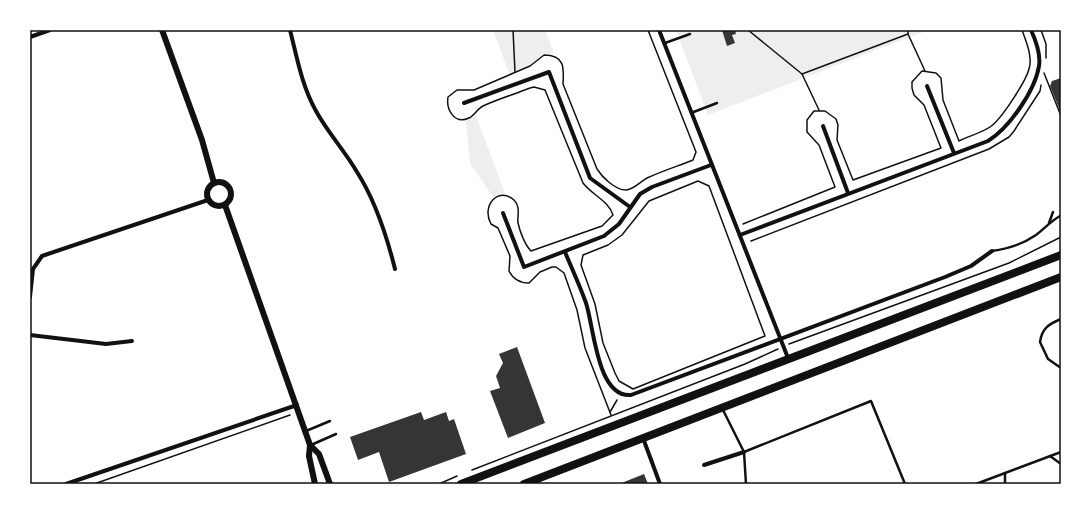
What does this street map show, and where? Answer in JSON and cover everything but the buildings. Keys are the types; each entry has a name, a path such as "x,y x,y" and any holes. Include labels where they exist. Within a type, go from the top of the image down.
{"main road":[{"path":"461,484 1061,255"},
{"path":"524,484 1061,277"}],"street":[{"path":"30,37 50,30"},
{"path":"162,30 202,140 214,183"},
{"path":"290,30 306,89 316,111 358,173 379,218 390,248 395,268"},
{"path":"659,30 788,358"},
{"path":"740,236 848,193 988,141 999,134 1007,125 1034,83 1039,65 1038,47 1032,30"},
{"path":"464,103 548,72 590,178 630,207"},
{"path":"927,86 954,153"},
{"path":"823,126 848,193"},
{"path":"503,213 524,267 604,236 619,224 640,194 652,187 711,165"},
{"path":"214,183 222,183 229,187 231,195 228,202 224,205 214,205 208,200 207,192 214,183"},
{"path":"30,297 33,269 42,256 208,200"},
{"path":"224,205 306,431 310,445 309,456 315,484"},
{"path":"566,252 586,305 594,343 608,382 612,389 624,395 631,395 946,277 971,266 992,251"},
{"path":"30,334 106,344 132,341"},
{"path":"66,484 297,405"},
{"path":"643,438 660,484"},
{"path":"310,445 319,454 330,484"},
{"path":"704,465 744,452"}],"lane":[{"path":"664,43 690,34"},
{"path":"691,113 717,103"},
{"path":"1048,223 1053,212"},
{"path":"992,251 1006,249 1034,236 1048,223 1060,216"},
{"path":"1061,320 1047,325 1043,331 1040,342 1048,359 1061,368"},
{"path":"744,452 871,401 905,484"},
{"path":"722,408 744,452 746,484"},
{"path":"306,431 330,421"},
{"path":"310,445 336,434"},
{"path":"976,484 1061,452"},
{"path":"1050,456 1061,464"},
{"path":"1005,473 1005,484"}],"path":[{"path":"513,30 515,72"},
{"path":"611,415 585,348 577,310 564,273 556,267 552,267 540,272 529,283 519,282 514,279 509,271 510,256 498,228 491,224 487,212 488,206 492,200 500,196 507,196 513,200 519,209 518,223 531,252 602,226 613,215 611,206 588,189 583,183 545,90 534,87 530,88 481,107 472,116 464,119 453,117 448,109 448,97 457,90 474,90 530,66 544,55 555,57 559,60 564,70 563,84 597,169 601,175 617,187 622,190 631,190 646,179 693,160 696,152 648,30"},
{"path":"748,30 802,74 819,110"},
{"path":"908,30 908,34 924,70"},
{"path":"743,224 835,187 819,144 807,132 807,120 810,114 819,110 831,114 836,119 838,125 837,140 853,180 941,148 924,105 914,95 912,88 912,82 916,75 924,70 936,73 941,78 943,100 959,140 990,128 1000,119 1020,88 1030,68 1028,47 1022,30"},
{"path":"802,74 908,34"},
{"path":"1044,71 1061,116"},
{"path":"698,181 705,183 709,186 765,336 633,389 624,386 619,381 603,343 595,304 580,265 580,260 583,255 608,245 622,234 649,200 698,181"},
{"path":"469,471 745,364 783,347 1009,263 1061,238"},
{"path":"610,412 617,400"},
{"path":"94,484 290,415"},
{"path":"439,484 463,474"}],"shaded area":[{"path":"493,30 545,30 554,53 543,54 528,66 509,73"},
{"path":"676,30 928,30 708,115"},
{"path":"476,116 505,193 493,197 470,163 466,121"}]}
